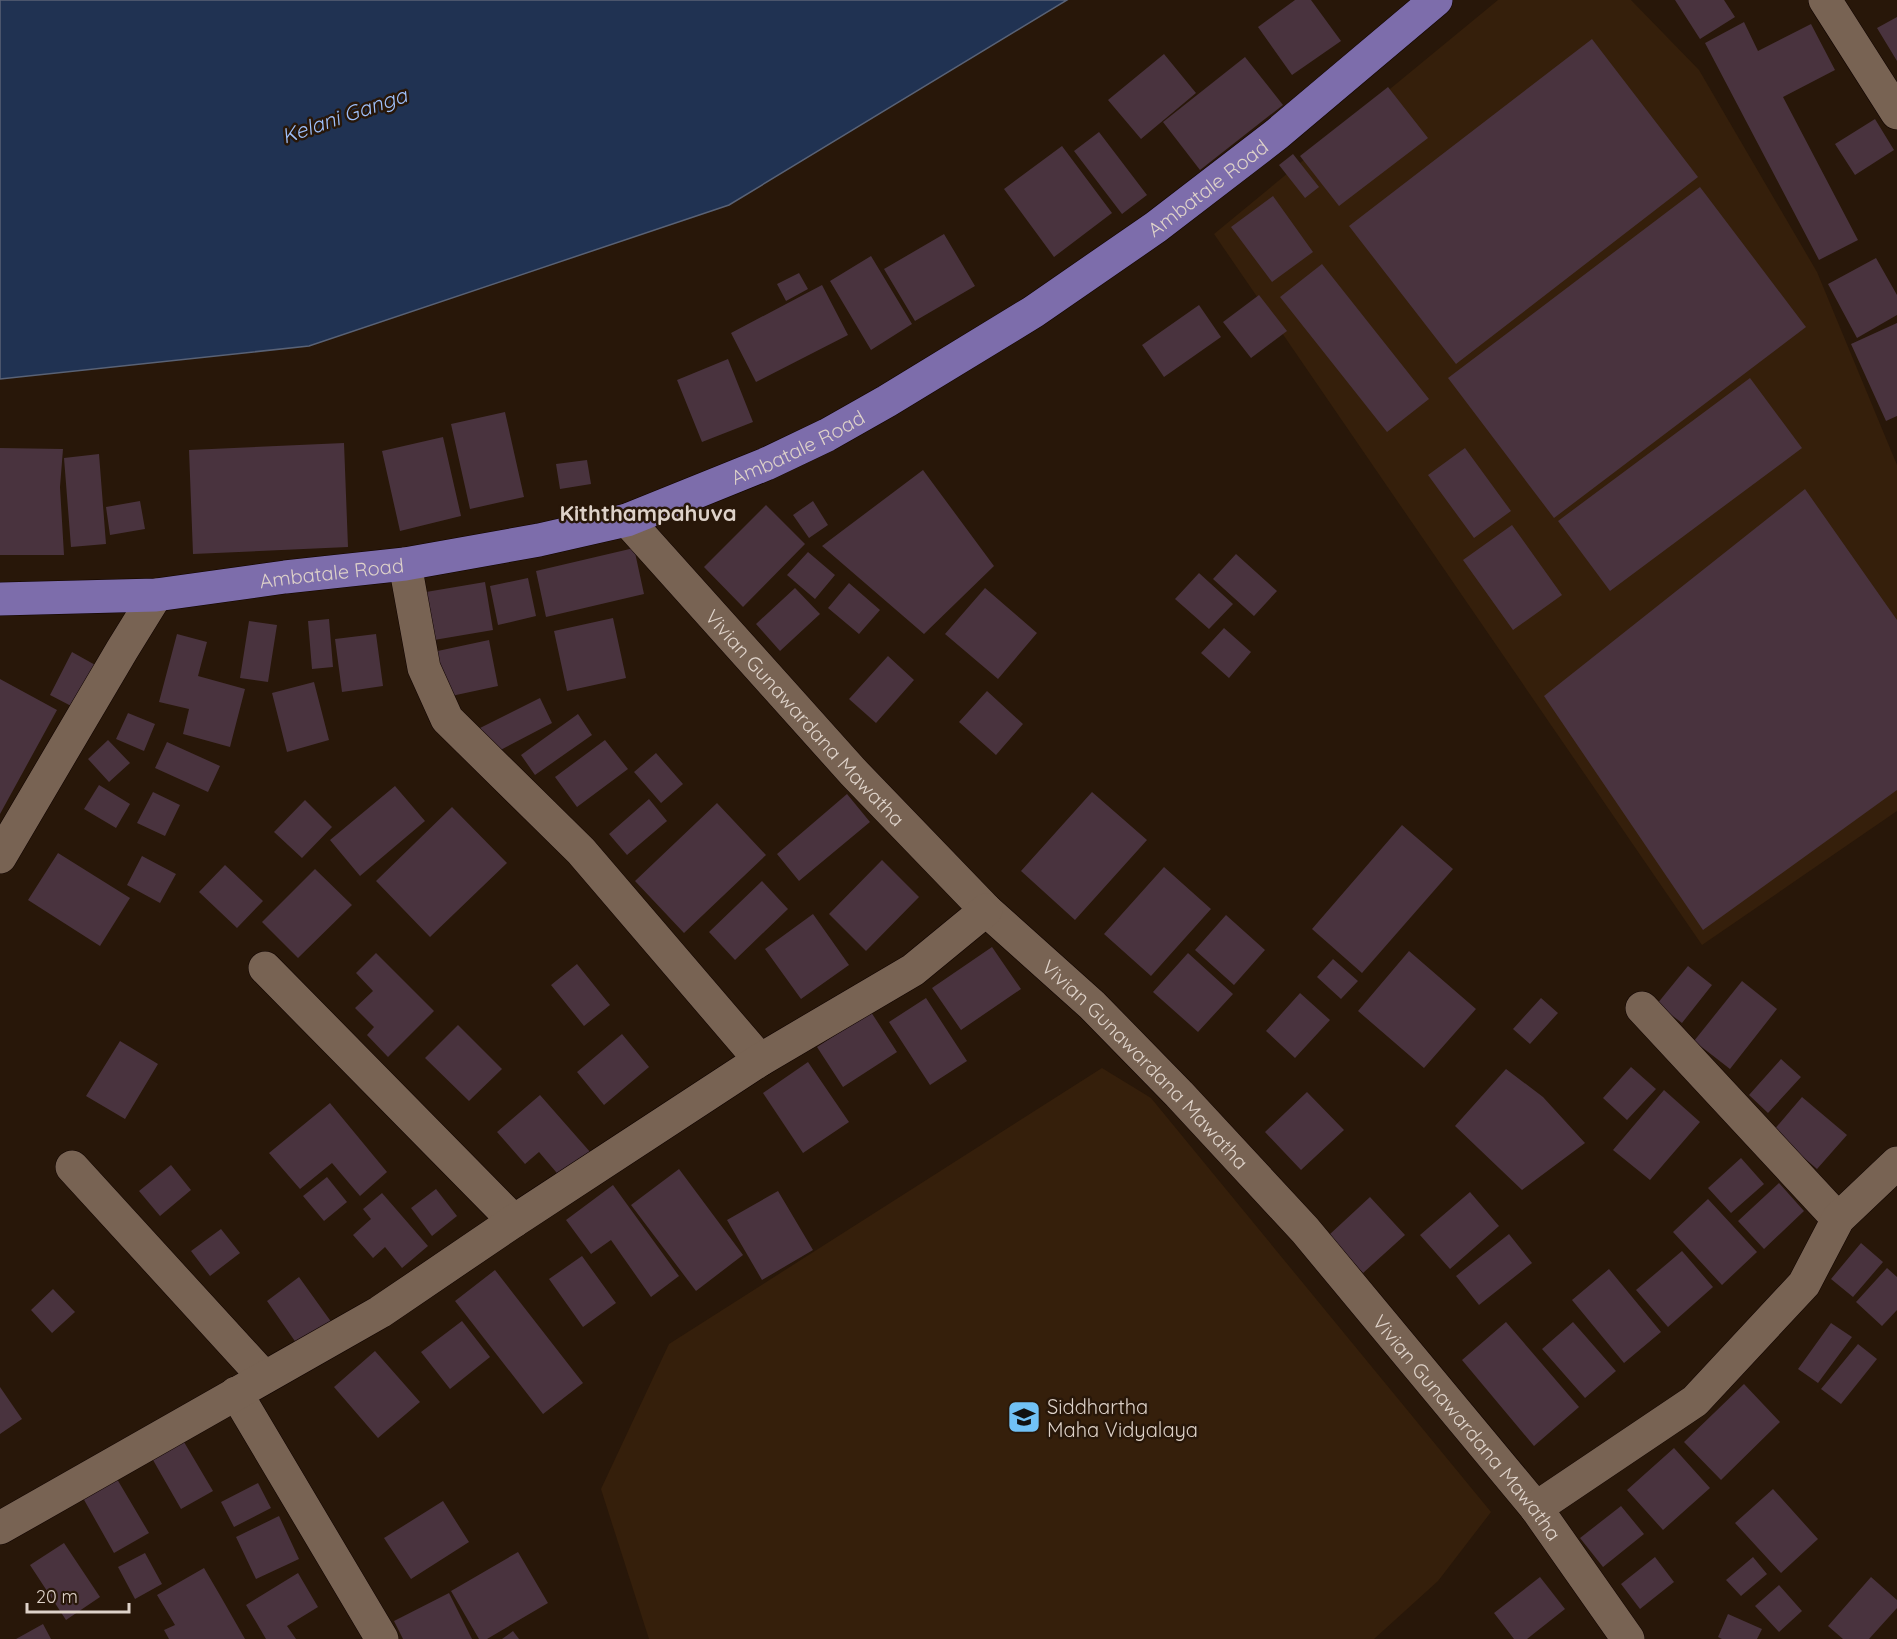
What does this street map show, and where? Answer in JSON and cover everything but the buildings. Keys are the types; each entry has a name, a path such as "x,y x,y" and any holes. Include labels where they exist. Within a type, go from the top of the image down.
{"main road":[{"name":"Ambatale Road","path":"0,599 156,595 405,564 539,540 627,520 766,464 827,435 887,401 1033,312 1156,227 1268,141 1436,0"}],"street":[{"path":"1825,0 1897,113"},
{"name":"Vivian Gunawardana Mawatha","path":"627,520 853,772 986,910 1092,1005 1305,1230 1536,1508 1628,1639"},
{"path":"405,564 424,668 447,719 581,851 760,1060"},
{"path":"0,857 156,595"},
{"path":"0,1528 380,1312 760,1060 913,970 986,910"},
{"path":"266,968 514,1221"},
{"path":"1642,1008 1838,1219"},
{"path":"1536,1508 1695,1401 1804,1284 1838,1219 1897,1163"},
{"path":"72,1167 264,1377"},
{"path":"236,1394 382,1639"}],"shaded area":[{"path":"1498,0 1631,0 1699,70 1817,272 1897,465 1897,811 1702,945 1214,234"},
{"name":"Siddhartha Maha Vidyalaya","path":"1102,1068 1151,1098 1491,1512 1438,1581 1374,1639 649,1639 601,1489 669,1344"}],"water":[{"name":"Kelani Ganga","path":"0,0 1067,0 729,205 309,346 0,379"}],"place":[{"name":"Siddhartha Maha Vidyalaya","path":"1024,1417"}],"district":[{"name":"Kiththampahuva","path":"648,513"}]}
